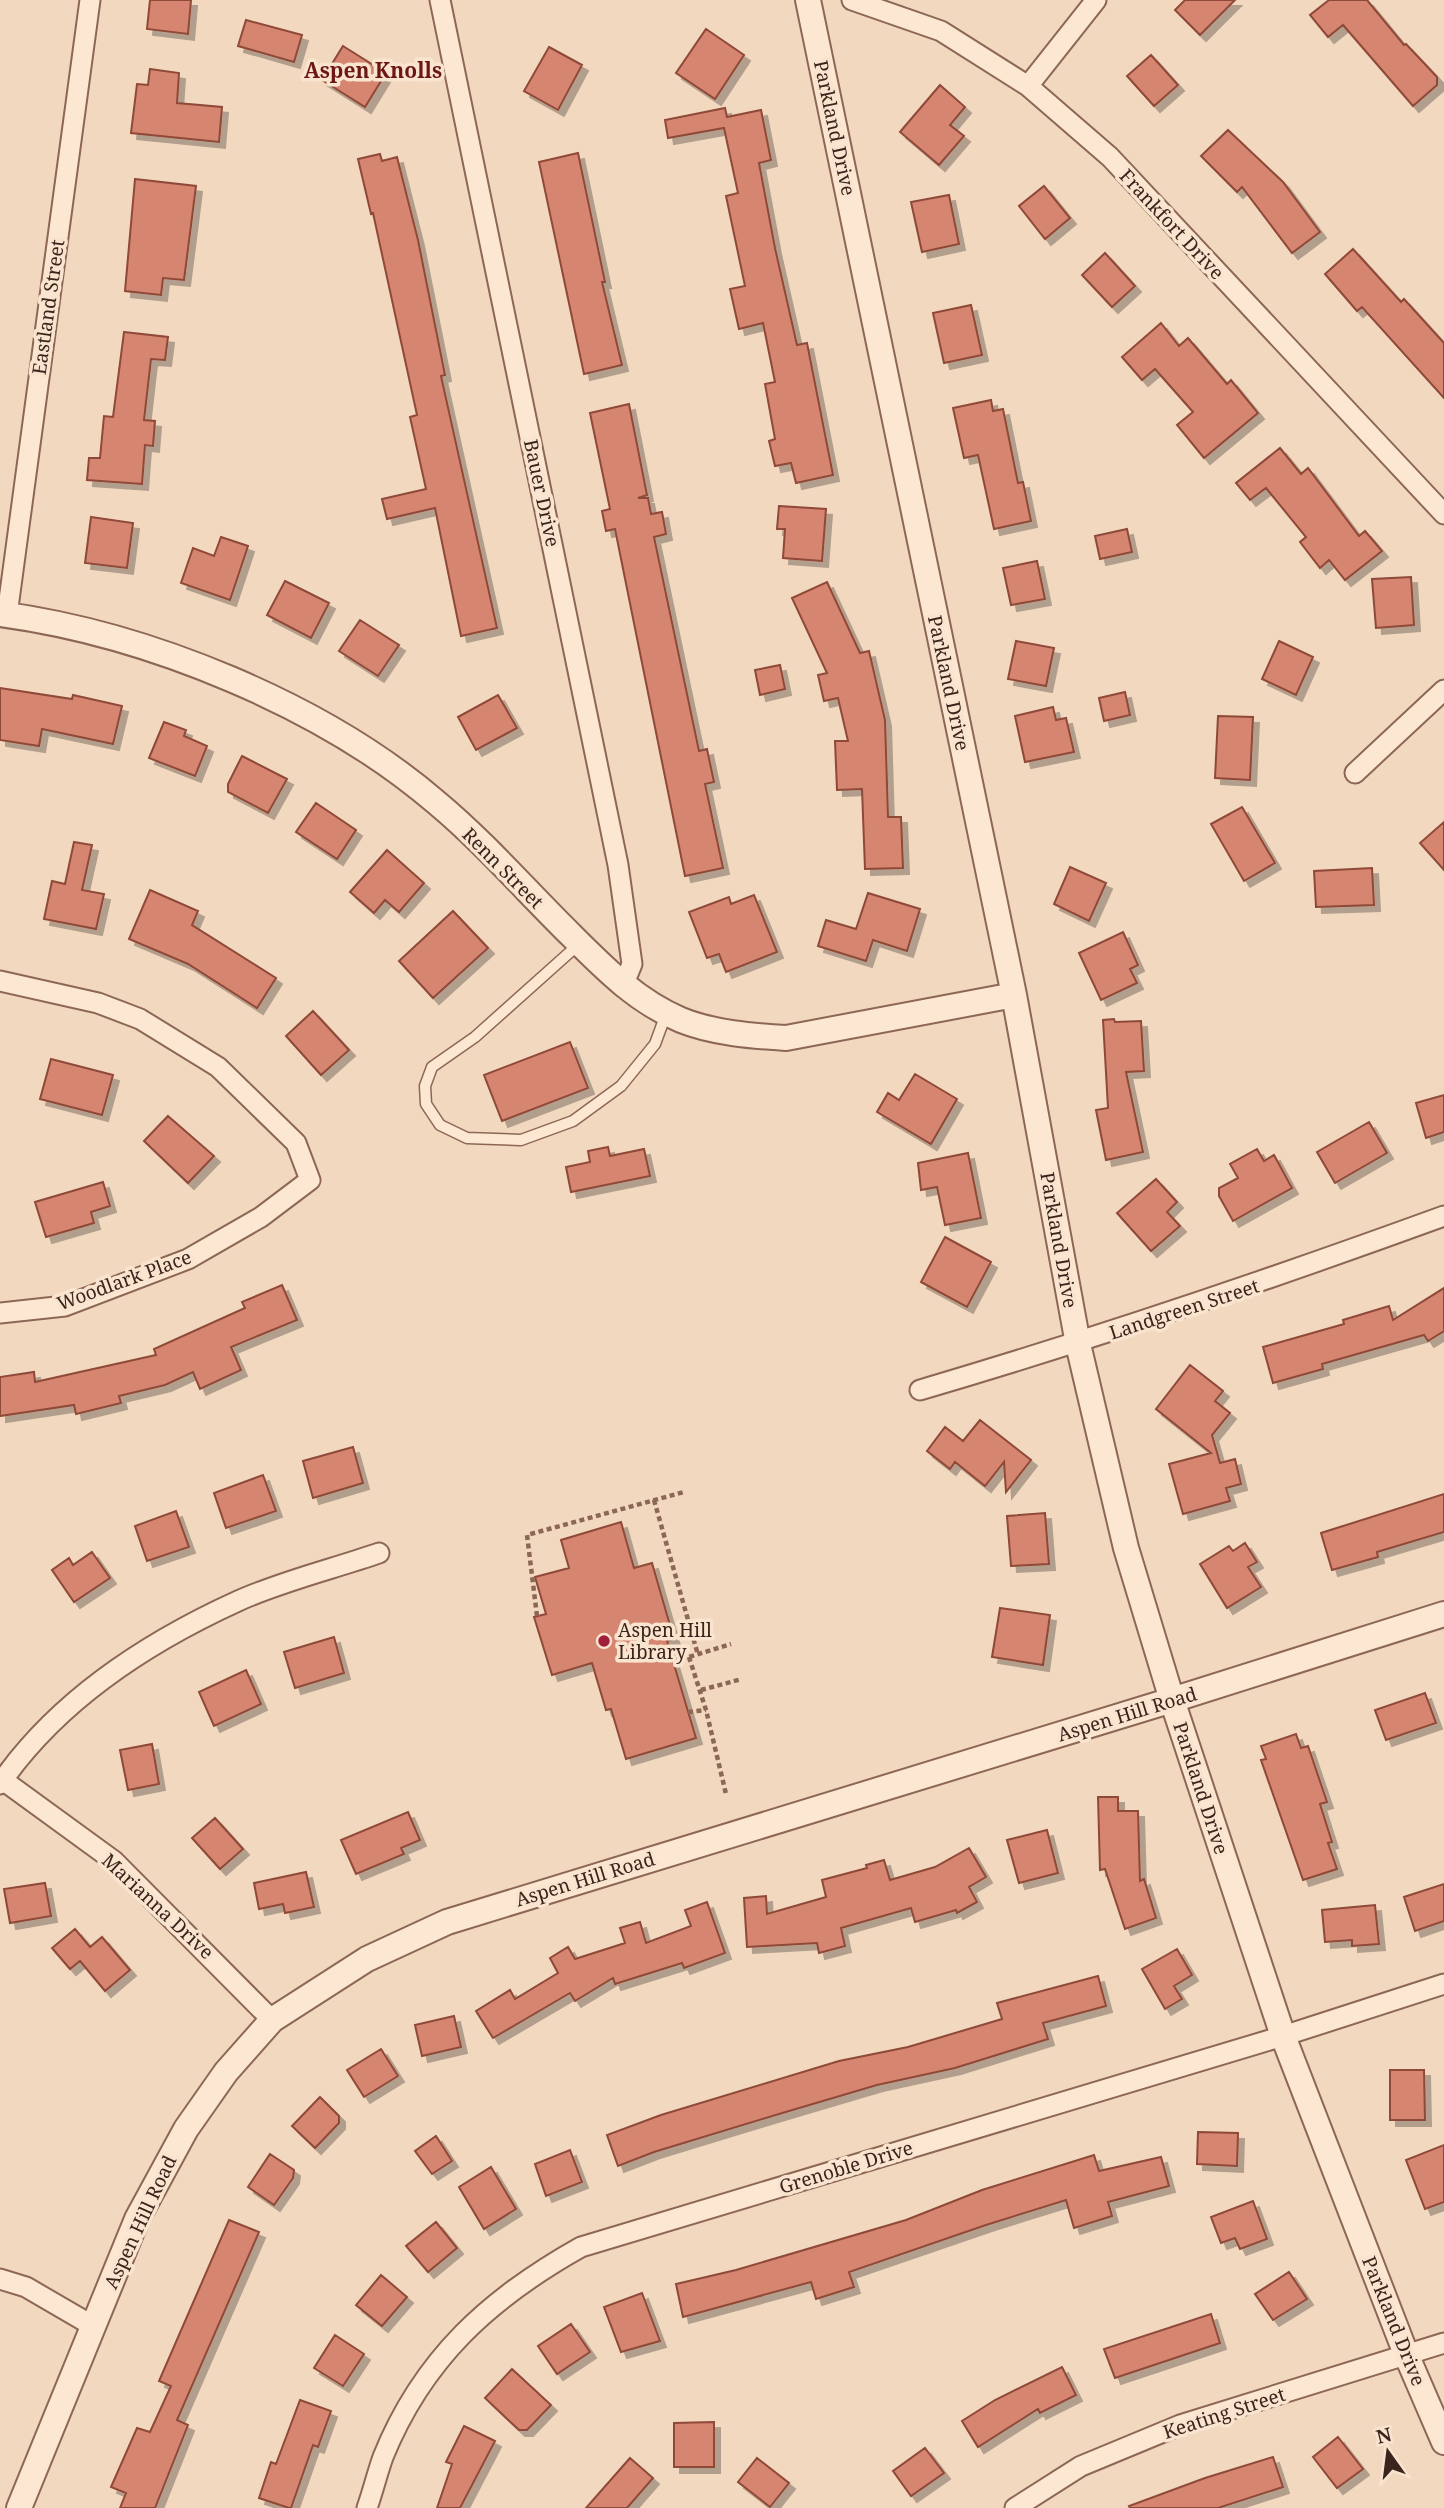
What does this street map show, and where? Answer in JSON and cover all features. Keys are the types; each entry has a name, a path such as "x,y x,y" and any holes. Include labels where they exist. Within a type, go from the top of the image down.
{"street":[{"name":"Eastland Street","path":"3,614 90,0"},
{"name":"Bauer Drive","path":"440,0 618,865 632,964 623,986"},
{"name":"Parkland Drive","path":"808,0 1014,995 1078,1344 1126,1548 1172,1700 1283,2036 1406,2354 1444,2442"},
{"name":"Frankfort Drive","path":"852,0 941,31 1028,86 1110,157 1444,514"},
{"path":"1028,86 1096,0"},
{"name":"Renn Street","path":"3,614 138,642 294,708 341,733 437,803 623,986 682,1020 750,1036 786,1038 1014,995"},
{"path":"1354,773 1444,690"},
{"name":"Woodlark Place","path":"0,981 98,1003 140,1018 218,1067 296,1143 310,1180 261,1217 188,1259 65,1306 0,1313"},
{"name":"Landgreen Street","path":"920,1390 1078,1344 1256,1285 1444,1216"},
{"path":"1,1781 53,1720 138,1653 239,1600 379,1553"},
{"name":"Aspen Hill Road","path":"19,2508 137,2219 186,2129 226,2072 272,2020 367,1959 447,1922 1444,1614"},
{"name":"Marianna Drive","path":"1,1781 114,1861 272,2020"},
{"name":"Grenoble Drive","path":"367,2508 383,2457 409,2403 433,2365 468,2326 513,2290 580,2247 1283,2036 1444,1984"},
{"path":"0,2279 26,2287 93,2326"},
{"name":"Keating Street","path":"1015,2508 1081,2466 1180,2425 1444,2343"}],"lane":[{"path":"579,943 475,1037 432,1067 425,1086 426,1104 440,1125 467,1138 488,1141 521,1140 573,1121 621,1086 655,1044 667,1012"}],"path":[{"path":"537,1616 527,1535 684,1492"},
{"path":"654,1500 698,1655"},
{"path":"664,1660 698,1655 731,1644"},
{"path":"689,1657 701,1690 726,1794"},
{"path":"701,1690 742,1679"},
{"path":"688,1712 706,1710"}],"building":[{"path":"150,0 191,0 188,34 147,29"},
{"path":"1185,0 1235,0 1200,35 1175,10"},
{"path":"1329,0 1367,0 1404,45 1406,44 1437,77 1437,85 1413,106 1343,25 1328,37 1310,15"},
{"path":"246,20 302,35 294,62 238,46"},
{"path":"706,29 744,55 715,99 676,73"},
{"path":"343,46 386,73 365,107 322,80"},
{"path":"549,47 582,65 558,110 524,91"},
{"path":"1151,55 1178,85 1154,106 1127,76"},
{"path":"150,69 179,73 177,103 222,107 219,142 131,133 137,84 148,85"},
{"path":"940,85 965,107 950,125 964,136 939,165 900,132"},
{"path":"725,108 727,117 761,110 771,160 759,163 775,248 797,345 807,343 833,475 796,483 791,463 775,466 769,441 775,439 765,384 775,382 763,323 739,329 730,289 745,286 726,196 738,193 724,128 668,138 665,120"},
{"path":"1228,130 1283,182 1320,232 1292,253 1242,187 1237,192 1201,156"},
{"path":"578,153 605,282 602,282 622,365 584,374 539,162"},
{"path":"380,154 382,161 397,157 418,240 445,375 441,376 497,628 461,636 435,508 387,519 382,499 426,489 410,417 417,415 373,213 371,214 358,159"},
{"path":"135,179 196,186 184,280 163,278 161,295 125,291"},
{"path":"1044,186 1070,218 1045,239 1019,206"},
{"path":"949,195 959,244 922,252 911,202"},
{"path":"1353,249 1401,302 1404,299 1444,343 1444,398 1362,307 1357,311 1325,274"},
{"path":"1105,253 1135,286 1112,307 1082,275"},
{"path":"971,305 982,355 944,363 933,313"},
{"path":"1161,323 1179,346 1188,338 1227,384 1231,380 1258,413 1204,458 1177,425 1193,412 1155,369 1142,380 1122,357"},
{"path":"124,332 168,337 165,360 151,359 144,420 155,421 153,446 145,445 142,484 87,480 89,458 100,458 104,416 113,417"},
{"path":"991,400 993,411 1003,409 1018,483 1023,482 1031,521 994,529 978,455 964,458 953,408"},
{"path":"629,404 647,495 638,498 648,498 651,514 662,512 666,534 654,537 699,751 707,749 714,782 705,784 723,868 685,876 615,529 606,531 602,511 610,509 590,413"},
{"path":"1280,448 1301,474 1308,468 1359,536 1365,531 1382,551 1345,580 1329,560 1320,568 1300,542 1306,537 1266,488 1250,500 1236,483"},
{"path":"779,506 826,509 822,561 783,558 785,529 777,529"},
{"path":"91,517 133,523 127,568 85,563"},
{"path":"1127,529 1132,552 1100,559 1095,536"},
{"path":"221,537 248,546 230,600 181,583 193,548 214,556"},
{"path":"1037,561 1045,599 1011,605 1003,568"},
{"path":"1411,577 1414,625 1376,628 1372,579"},
{"path":"285,581 329,603 311,638 267,615"},
{"path":"827,582 860,653 869,651 885,720 888,817 901,817 903,868 865,869 862,789 837,790 835,741 848,741 838,698 824,701 818,675 827,673 792,598"},
{"path":"360,620 399,645 378,676 339,651"},
{"path":"1016,641 1054,648 1046,686 1008,679"},
{"path":"1279,641 1313,657 1296,695 1262,679"},
{"path":"780,665 785,689 760,695 755,670"},
{"path":"0,688 72,699 73,695 122,706 113,744 42,729 39,746 0,740"},
{"path":"1125,692 1130,715 1104,721 1099,698"},
{"path":"498,695 517,728 476,750 458,717"},
{"path":"1053,707 1056,720 1066,718 1074,752 1025,762 1015,716"},
{"path":"1218,716 1253,717 1250,780 1215,778"},
{"path":"164,722 186,730 184,736 207,746 195,776 149,758"},
{"path":"242,756 287,779 268,813 228,792 228,784"},
{"path":"316,803 356,830 337,859 296,832"},
{"path":"1242,807 1275,863 1244,881 1211,824"},
{"path":"1444,822 1444,870 1420,843"},
{"path":"74,842 92,845 82,890 104,894 96,929 44,919 52,881 65,884"},
{"path":"387,850 424,883 399,912 385,900 374,913 350,892"},
{"path":"1070,867 1106,883 1089,921 1054,904"},
{"path":"1372,868 1374,905 1316,907 1314,871"},
{"path":"150,890 198,911 192,925 276,978 257,1008 188,964 129,939"},
{"path":"868,893 920,909 907,951 873,940 866,961 818,946 826,920 856,929"},
{"path":"754,895 777,952 726,972 719,954 707,958 689,912 729,897 731,904"},
{"path":"453,911 488,948 433,998 399,961"},
{"path":"1123,932 1138,965 1130,969 1137,983 1101,1000 1079,953"},
{"path":"313,1011 349,1050 321,1075 286,1036"},
{"path":"1114,1019 1115,1022 1141,1021 1144,1071 1126,1072 1143,1152 1106,1160 1096,1110 1108,1108 1103,1020"},
{"path":"570,1042 588,1088 502,1121 484,1075"},
{"path":"51,1059 113,1075 102,1115 40,1099"},
{"path":"915,1074 957,1099 931,1144 877,1112 888,1093 899,1100"},
{"path":"1444,1095 1444,1132 1426,1138 1416,1103"},
{"path":"168,1116 214,1156 188,1183 144,1141"},
{"path":"1369,1122 1387,1153 1335,1183 1317,1152"},
{"path":"608,1147 610,1156 644,1149 650,1176 571,1192 566,1167 590,1162 588,1151"},
{"path":"1257,1149 1264,1161 1274,1155 1292,1188 1233,1221 1219,1196 1219,1188 1238,1178 1230,1164"},
{"path":"968,1153 981,1218 945,1225 937,1187 921,1190 918,1163"},
{"path":"1156,1179 1177,1202 1167,1212 1180,1226 1151,1251 1117,1213"},
{"path":"103,1182 110,1206 91,1212 94,1223 46,1237 35,1202"},
{"path":"945,1237 991,1262 967,1307 921,1282"},
{"path":"282,1285 297,1320 231,1347 241,1370 200,1389 193,1372 165,1385 119,1396 121,1403 76,1414 74,1405 0,1416 0,1377 34,1372 35,1382 156,1355 154,1349 245,1308 242,1302"},
{"path":"1444,1288 1444,1331 1428,1341 1424,1335 1322,1364 1323,1369 1273,1383 1263,1347 1344,1324 1343,1320 1389,1306 1393,1320"},
{"path":"1190,1365 1223,1391 1215,1401 1230,1413 1212,1435 1220,1463 1235,1459 1241,1484 1226,1488 1230,1501 1183,1514 1169,1464 1211,1453 1156,1409"},
{"path":"980,1420 1031,1460 1006,1492 1004,1462 985,1486 955,1462 950,1469 927,1451 945,1427 963,1441"},
{"path":"353,1447 363,1483 313,1498 303,1461"},
{"path":"263,1475 276,1511 226,1528 214,1493"},
{"path":"1444,1494 1444,1532 1377,1552 1378,1557 1332,1570 1321,1533"},
{"path":"176,1511 189,1547 147,1561 135,1526"},
{"path":"1045,1513 1049,1564 1011,1566 1007,1516"},
{"name":"Aspen Hill Library","path":"621,1522 634,1568 652,1563 674,1639 667,1641 696,1738 626,1759 611,1709 606,1710 592,1663 552,1675 534,1617 546,1614 535,1577 569,1568 561,1540"},
{"path":"1245,1543 1257,1562 1248,1567 1261,1587 1227,1608 1200,1564 1229,1546 1233,1551"},
{"path":"92,1552 110,1578 74,1602 52,1570 69,1558 73,1565"},
{"path":"1000,1608 1050,1615 1043,1665 992,1657"},
{"path":"334,1637 344,1673 295,1688 284,1652"},
{"path":"246,1670 261,1704 214,1726 199,1692"},
{"path":"1425,1693 1436,1723 1386,1740 1375,1710"},
{"path":"1296,1734 1301,1748 1308,1746 1327,1802 1320,1804 1332,1842 1328,1843 1337,1869 1303,1880 1261,1760 1266,1759 1261,1746"},
{"path":"152,1744 159,1784 128,1790 120,1750"},
{"path":"1098,1797 1118,1797 1118,1811 1138,1811 1140,1881 1144,1879 1156,1918 1125,1929 1105,1869 1100,1870"},
{"path":"408,1812 420,1840 401,1848 404,1854 356,1874 341,1840"},
{"path":"215,1818 243,1849 220,1869 192,1838"},
{"path":"1047,1830 1058,1873 1019,1883 1007,1840"},
{"path":"969,1848 986,1877 969,1887 977,1902 957,1913 956,1910 915,1922 911,1908 841,1928 845,1946 819,1953 817,1943 747,1947 744,1898 766,1896 767,1914 826,1897 822,1880 867,1868 866,1865 884,1860 890,1880 935,1867"},
{"path":"306,1872 314,1907 285,1913 283,1904 259,1909 254,1883"},
{"path":"45,1883 51,1916 10,1923 4,1889"},
{"path":"1444,1884 1444,1921 1415,1931 1404,1897"},
{"path":"707,1902 725,1953 684,1968 682,1963 615,1984 613,1978 575,2001 570,1993 493,2038 476,2011 510,1990 515,1999 558,1973 550,1958 568,1947 575,1959 625,1943 620,1928 640,1922 646,1943 691,1926 685,1910"},
{"path":"1375,1905 1379,1944 1352,1946 1352,1940 1325,1942 1322,1910"},
{"path":"75,1929 90,1947 102,1937 130,1970 105,1991 80,1961 70,1969 52,1948"},
{"path":"1177,1949 1192,1975 1174,1986 1182,1999 1165,2009 1142,1969"},
{"path":"1098,1976 1106,2006 1043,2023 1048,2039 955,2068 877,2085 654,2152 618,2166 607,2135 661,2115 839,2061 908,2047 1002,2019 997,2003"},
{"path":"454,2016 461,2047 422,2056 415,2025"},
{"path":"381,2049 398,2076 364,2097 347,2070"},
{"path":"1390,2070 1424,2070 1425,2120 1390,2120"},
{"path":"320,2097 339,2116 339,2123 315,2148 292,2126"},
{"path":"1198,2132 1238,2133 1237,2166 1197,2164"},
{"path":"436,2136 452,2161 432,2174 415,2151"},
{"path":"1444,2145 1444,2202 1425,2209 1406,2160"},
{"path":"570,2150 582,2182 546,2196 535,2164"},
{"path":"270,2154 294,2170 293,2178 274,2205 248,2187"},
{"path":"1094,2155 1099,2171 1161,2157 1169,2186 1108,2202 1112,2216 1074,2228 1066,2200 986,2225 849,2272 854,2287 816,2299 811,2282 683,2317 676,2284 736,2270 906,2220 982,2190"},
{"path":"491,2167 516,2209 484,2229 459,2187"},
{"path":"1253,2201 1267,2239 1240,2249 1235,2238 1221,2243 1211,2217"},
{"path":"229,2220 259,2232 177,2420 188,2425 155,2508 120,2508 126,2493 111,2487 137,2428 150,2432 171,2386 159,2381"},
{"path":"436,2222 457,2248 428,2272 406,2246"},
{"path":"1289,2272 1307,2299 1273,2320 1255,2294"},
{"path":"381,2275 407,2297 382,2326 356,2305"},
{"path":"642,2293 660,2341 621,2352 604,2307"},
{"path":"1211,2314 1220,2343 1115,2378 1104,2349"},
{"path":"571,2324 590,2352 557,2374 538,2346"},
{"path":"335,2335 364,2354 343,2386 314,2368"},
{"path":"1062,2367 1076,2395 1040,2413 1038,2409 978,2447 962,2421 995,2400"},
{"path":"512,2369 551,2405 527,2430 519,2430 485,2398"},
{"path":"300,2400 331,2411 318,2447 313,2445 289,2508 259,2498 271,2462 276,2464"},
{"path":"714,2422 714,2467 674,2467 674,2423"},
{"path":"464,2426 495,2441 460,2508 437,2508 452,2464 446,2462"},
{"path":"1338,2437 1363,2469 1337,2488 1313,2457"},
{"path":"925,2448 944,2473 911,2496 893,2471"},
{"path":"1273,2457 1283,2487 1218,2508 1129,2506 1205,2478"},
{"path":"630,2458 653,2478 627,2508 586,2508"},
{"path":"757,2458 789,2483 770,2507 738,2482"}],"place":[{"name":"Aspen Hill Library","path":"604,1641"}],"district":[{"name":"Aspen Knolls","path":"373,70"}]}
